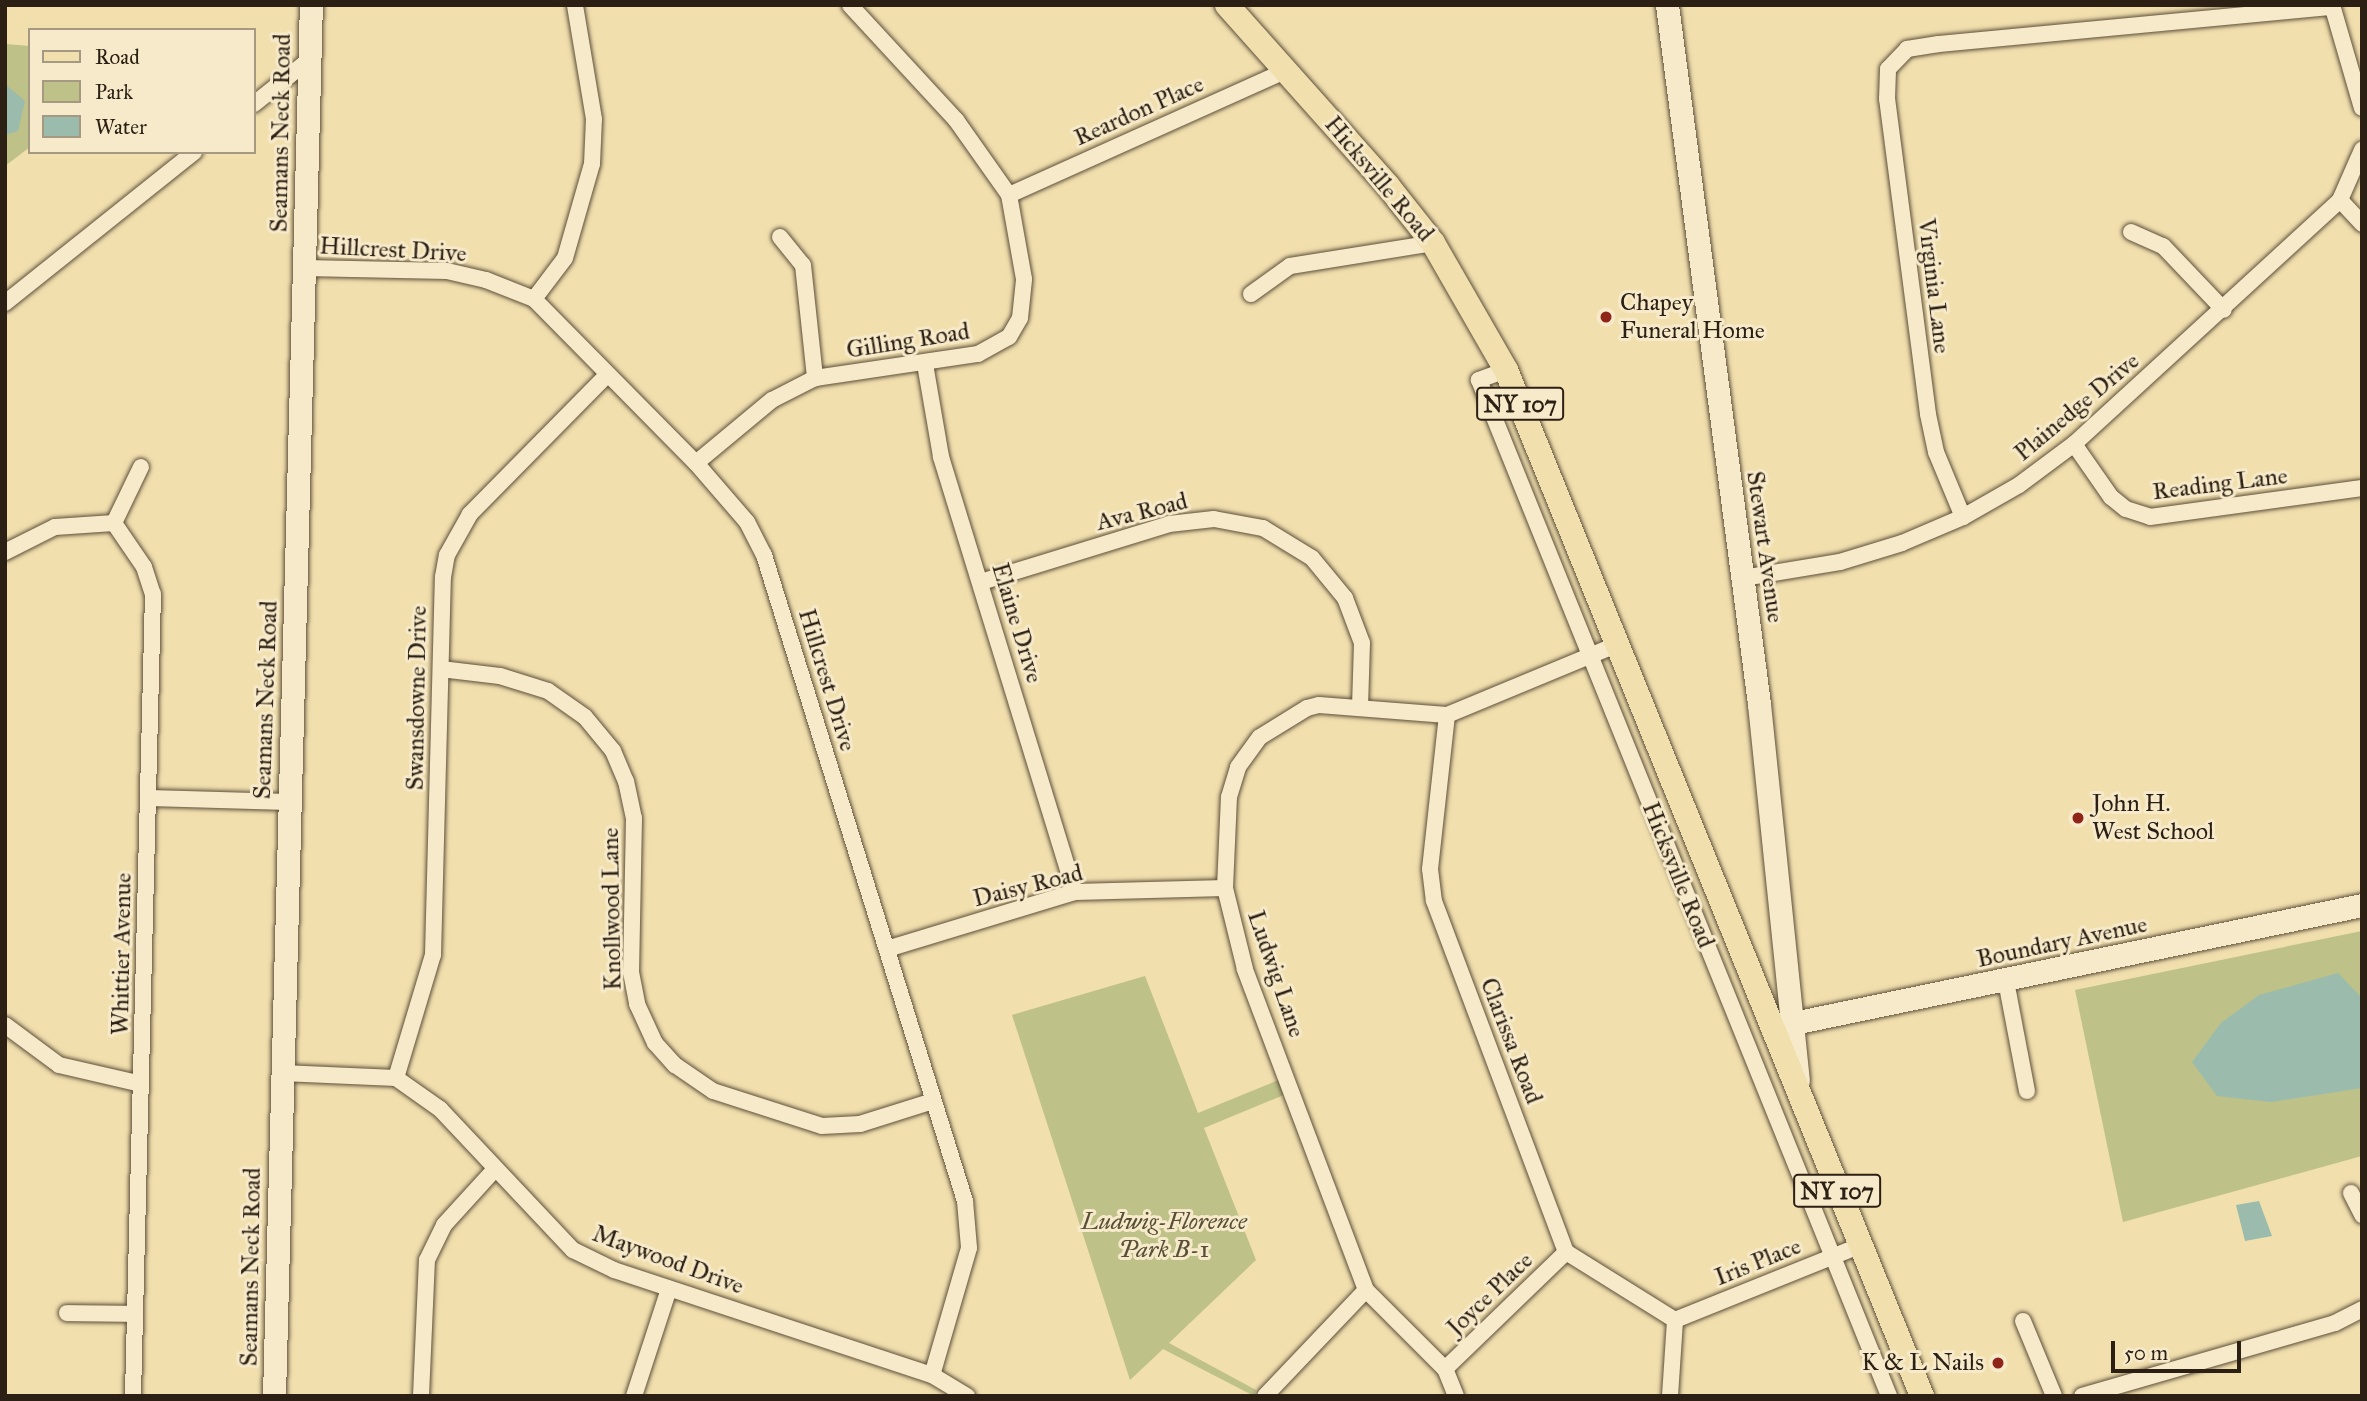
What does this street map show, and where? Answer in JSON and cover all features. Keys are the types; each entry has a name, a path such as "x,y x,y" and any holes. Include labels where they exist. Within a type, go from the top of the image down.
{"main road":[{"name":"Seamans Neck Road","path":"274,1396 311,5"},
{"name":"Hicksville Road","path":"1227,5 1287,70 1433,243 1506,370 1616,645 1782,1025 1800,1097 1922,1396"},
{"name":"Stewart Avenue","path":"1667,5 1743,578 1782,1025"},
{"name":"Boundary Avenue","path":"1782,1025 2006,981 2362,905"}],"street":[{"path":"534,299 565,258 592,164 594,119 575,5"},
{"name":"Gilling Road","path":"696,463 772,400 815,378 925,363 996,347 1020,318 1024,279 1009,195 956,120 850,5"},
{"path":"2332,6 2362,108"},
{"name":"Virginia Lane","path":"1963,517 1936,452 1928,414 1887,99 1888,69 1908,50 1939,44 2332,6"},
{"path":"256,102 309,60"},
{"name":"Reardon Place","path":"1009,195 1287,70"},
{"name":"Plainedge Drive","path":"1743,578 1840,562 1902,543 1963,517 2019,485 2074,443 2224,310 2340,200 2362,150"},
{"path":"5,303 191,154"},
{"path":"2340,200 2362,224"},
{"path":"2131,232 2163,246 2224,310"},
{"path":"780,237 803,265 815,378"},
{"path":"1251,294 1290,266 1433,243"},
{"name":"Hillcrest Drive","path":"304,268 447,271 486,280 534,299 732,502 764,555 965,1201 970,1248 932,1375"},
{"name":"Elaine Drive","path":"925,363 941,457 1076,892"},
{"name":"Hicksville Road","path":"1506,370 1479,380 1889,1396"},
{"name":"Swansdowne Drive","path":"396,1078 433,955 443,577 456,533 491,491 607,375"},
{"name":"Reading Lane","path":"2074,443 2111,497 2126,509 2150,517 2362,488"},
{"path":"5,552 55,527 114,523 141,467"},
{"name":"Ava Road","path":"981,582 1170,524 1214,519 1264,528 1312,558 1345,598 1362,643 1360,707"},
{"name":"Whittier Avenue","path":"114,523 144,567 153,594 133,1396"},
{"name":"Ludwig Lane","path":"1456,1396 1444,1369 1366,1290 1245,968 1225,888 1229,797 1238,767 1261,737 1307,708 1360,707 1447,715 1616,645"},
{"name":"Knollwood Lane","path":"441,669 500,676 548,691 586,717 613,751 626,781 634,818 631,972 637,1004 654,1043 675,1065 713,1091 822,1126 860,1124 933,1101"},
{"name":"Clarissa Road","path":"1447,715 1430,869 1434,901 1566,1252"},
{"path":"149,798 289,802"},
{"name":"Daisy Road","path":"887,949 1076,892 1225,888"},
{"path":"2006,981 2027,1091"},
{"path":"5,1025 59,1065 141,1084"},
{"path":"282,1073 396,1078"},
{"name":"Maywood Drive","path":"396,1078 440,1109 494,1170 573,1250 669,1289 932,1375 967,1396"},
{"path":"421,1396 427,1260 444,1225 494,1170"},
{"path":"2351,1194 2362,1215"},
{"name":"Iris Place","path":"1675,1320 1859,1246"},
{"path":"1566,1252 1675,1320 1670,1396"},
{"name":"Joyce Place","path":"1444,1369 1566,1252"},
{"path":"634,1396 669,1289"},
{"path":"1265,1396 1366,1290"},
{"path":"2081,1396 2335,1323 2362,1309"},
{"path":"67,1313 135,1314"},
{"path":"2024,1321 2054,1396"}],"green space":[{"path":"5,44 28,46 28,149 5,166"},
{"path":"2362,931 2362,1156 2123,1222 2075,990"},
{"name":"Ludwig-Florence Park B-1","path":"1145,976 1198,1113 1286,1077 1291,1092 1204,1128 1256,1260 1169,1343 1256,1390 1254,1396 1163,1349 1130,1380 1012,1015"}],"water":[{"path":"5,84 25,101 18,131 5,135"},
{"path":"2338,973 2362,998 2362,1088 2271,1102 2217,1096 2192,1062 2221,1023 2259,995"},
{"path":"2259,1201 2272,1236 2245,1241 2236,1205"}],"place":[{"name":"Chapey Funeral Home","path":"1606,317"},
{"name":"John H. West School","path":"2078,818"},
{"name":"K & L Nails","path":"1998,1363"}]}
